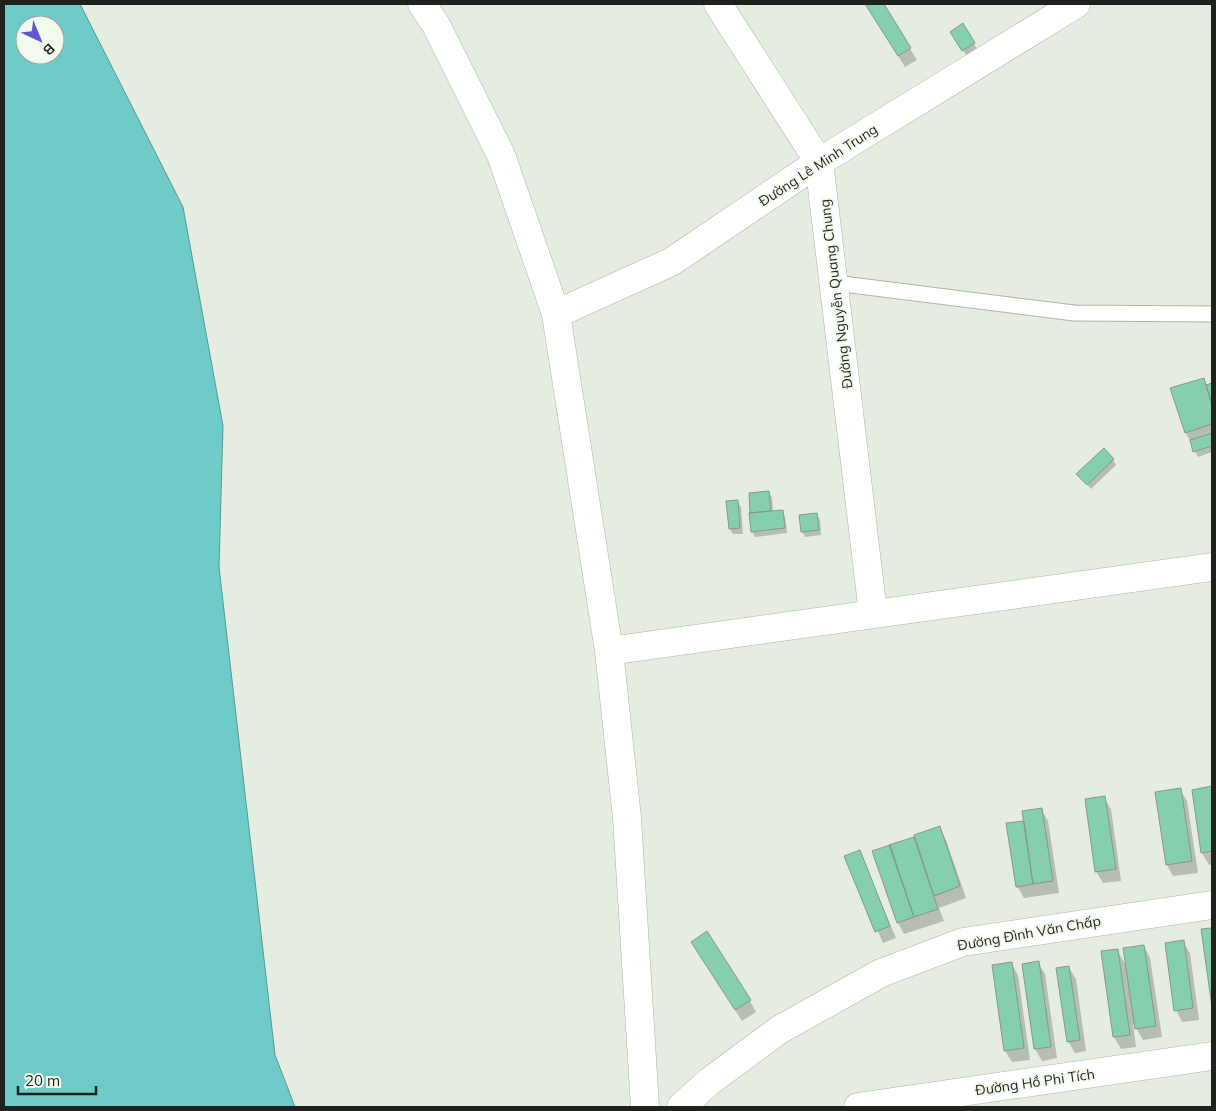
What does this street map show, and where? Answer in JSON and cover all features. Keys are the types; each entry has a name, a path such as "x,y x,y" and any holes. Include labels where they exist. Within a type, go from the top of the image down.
{"street":[{"path":"422,4 436,25 501,155 556,314 609,651 627,818 645,1107"},
{"name":"Đường Nguyễn Quang Chung","path":"718,4 820,162 873,613"},
{"name":"Đường Lê Minh Trung","path":"556,314 671,262 820,162 1076,4"},
{"path":"609,651 1212,567"},
{"name":"Đường Đình Văn Chấp","path":"681,1107 710,1081 779,1030 881,973 963,942 1212,905"},
{"name":"Đường Hồ Phi Tích","path":"858,1107 1212,1056"}],"lane":[{"path":"835,283 1074,313 1212,314"}],"water":[{"path":"4,4 80,4 183,207 223,426 219,567 275,1055 295,1107 4,1107"}],"building":[{"path":"865,4 884,4 911,48 898,56"},
{"path":"963,23 975,43 962,51 950,32"},
{"path":"1204,378 1212,405 1212,424 1185,433 1170,388"},
{"path":"1212,383 1212,405 1206,385"},
{"path":"1212,433 1212,446 1193,452 1190,440"},
{"path":"1104,448 1114,459 1087,485 1076,474"},
{"path":"769,491 771,511 750,513 749,493"},
{"path":"738,500 740,528 729,529 726,501"},
{"path":"783,510 785,528 751,532 749,513"},
{"path":"817,513 819,530 801,532 799,515"},
{"path":"1212,786 1212,851 1201,853 1192,790"},
{"path":"1181,788 1192,861 1166,865 1155,792"},
{"path":"1105,796 1116,869 1095,872 1085,799"},
{"path":"1042,808 1053,881 1033,884 1022,811"},
{"path":"1024,821 1033,884 1016,887 1006,823"},
{"path":"940,826 960,886 934,896 914,835"},
{"path":"914,837 938,909 914,917 889,845"},
{"path":"890,845 914,917 897,923 872,851"},
{"path":"860,850 890,926 875,932 844,856"},
{"path":"1212,928 1212,1007 1201,929"},
{"path":"707,931 751,1000 735,1010 691,942"},
{"path":"1184,940 1193,1008 1174,1011 1165,943"},
{"path":"1144,945 1156,1026 1135,1029 1123,948"},
{"path":"1118,949 1130,1035 1113,1037 1101,951"},
{"path":"1039,961 1051,1047 1034,1049 1022,964"},
{"path":"1012,962 1024,1048 1004,1051 992,965"},
{"path":"1069,966 1080,1040 1067,1042 1056,968"}]}
